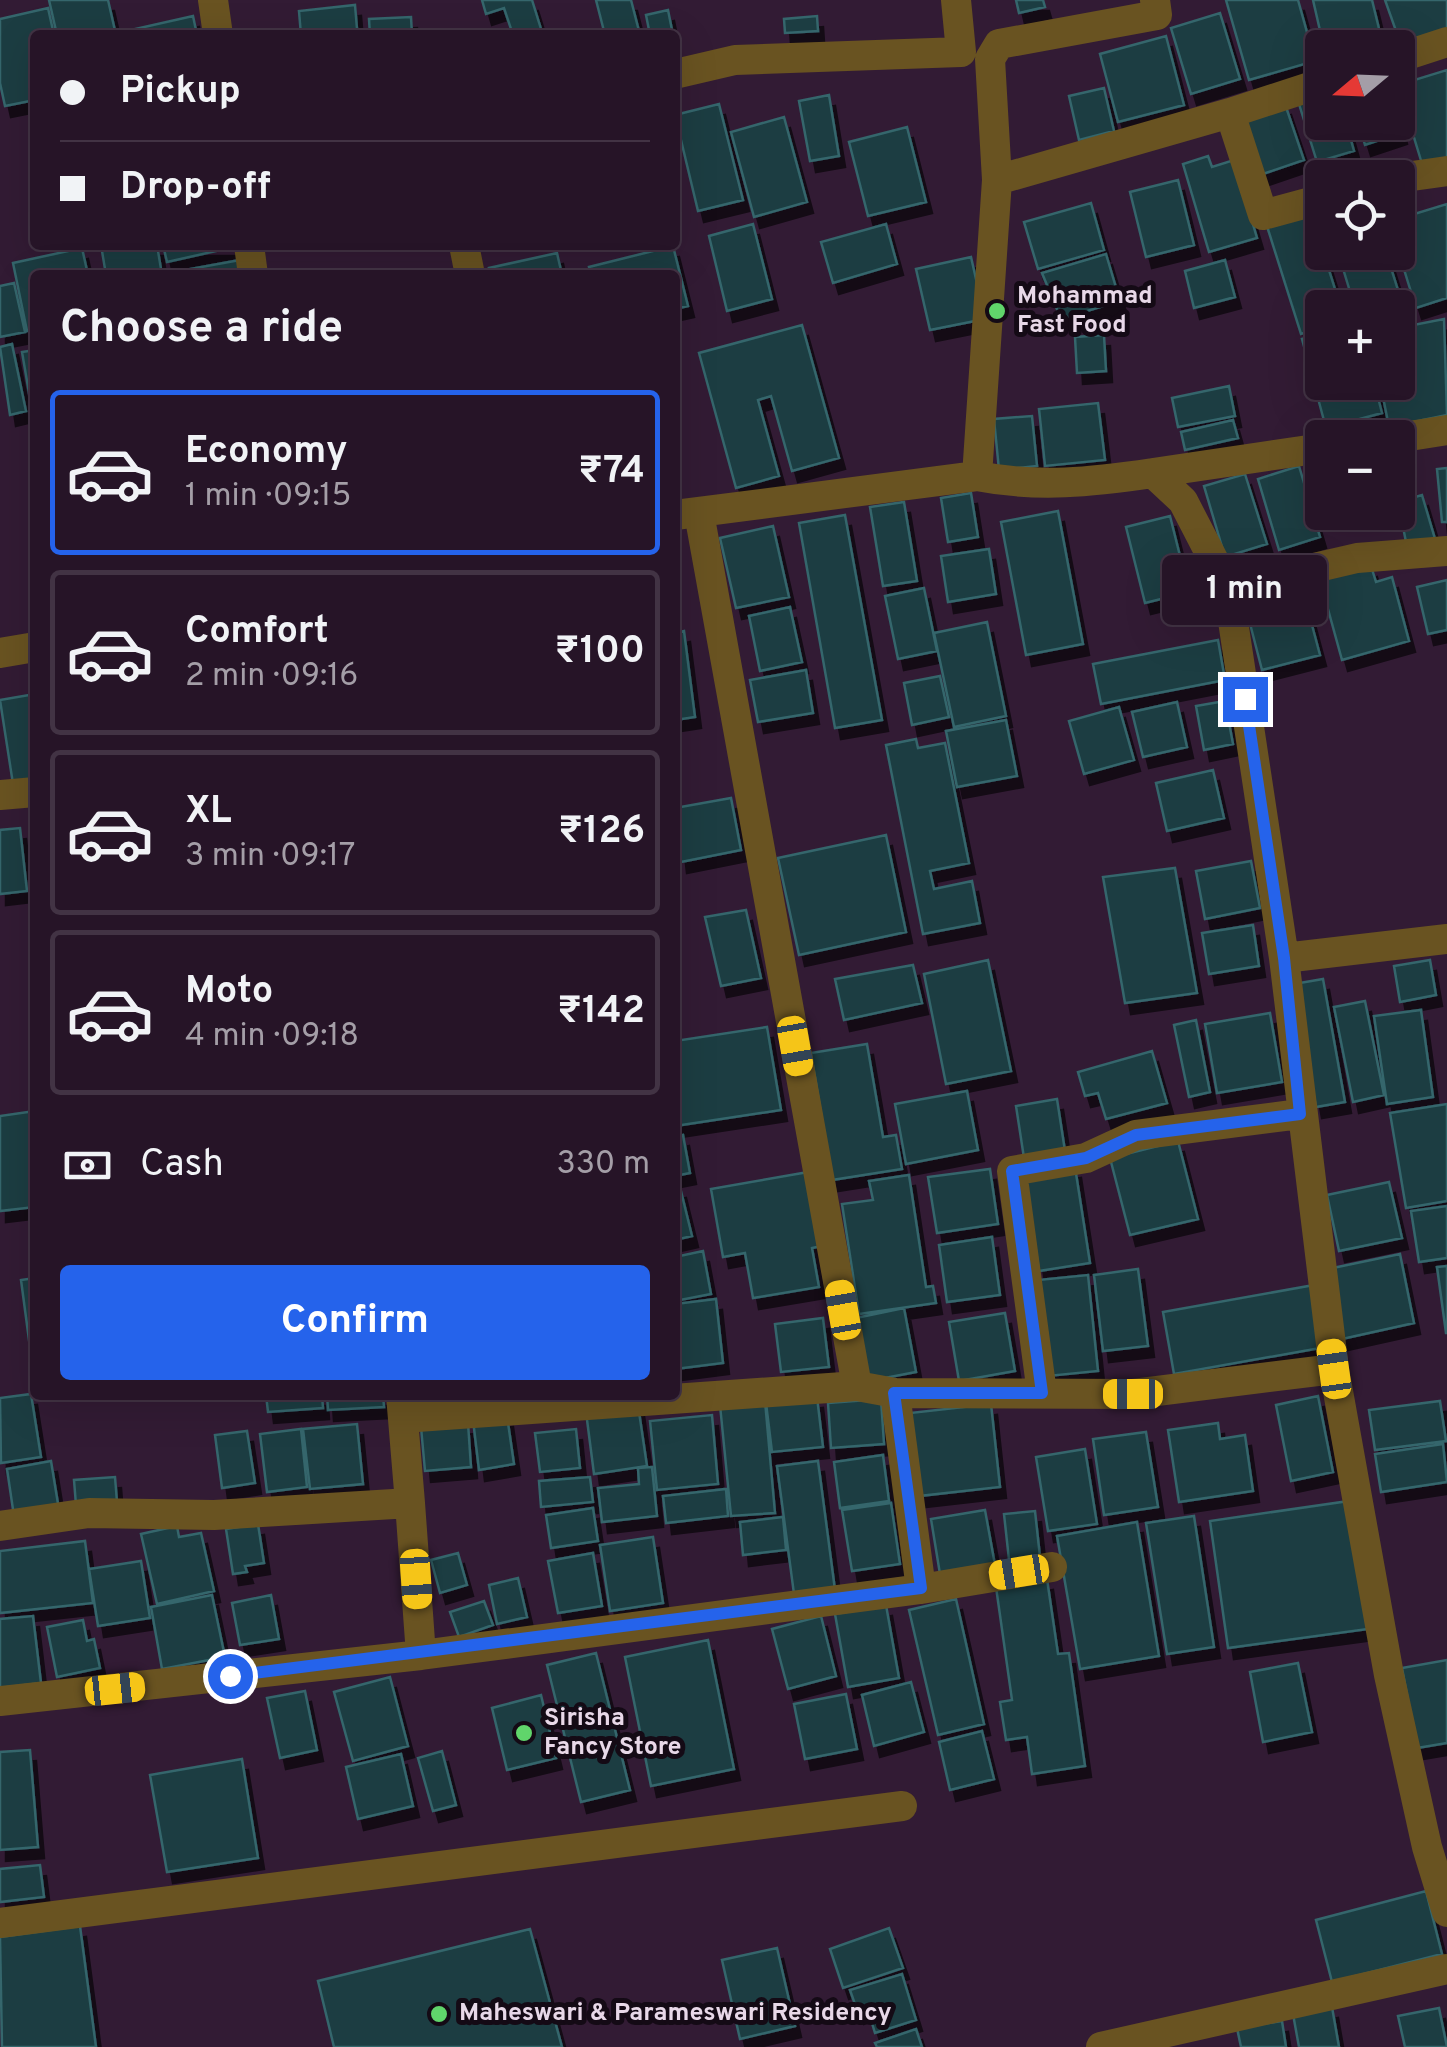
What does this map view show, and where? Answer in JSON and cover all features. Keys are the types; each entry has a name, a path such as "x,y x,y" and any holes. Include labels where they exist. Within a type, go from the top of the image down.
{"street":[{"path":"213,0 217,30"},
{"path":"680,73 735,60 961,52 956,0"},
{"path":"977,476 997,180 990,59 999,44 1157,15 1155,0"},
{"path":"1415,52 1447,42"},
{"path":"997,180 1305,89"},
{"path":"1230,114 1263,215 1305,204"},
{"path":"1415,176 1447,171"},
{"path":"1415,435 1447,430"},
{"path":"857,1386 687,514 977,476 1024,485 1083,484 1305,450"},
{"path":"1153,472 1183,501 1228,588 1284,958 1334,1369 1389,1675 1427,1847 1447,1912"},
{"path":"1228,588 1356,558 1447,551"},
{"path":"0,653 30,648"},
{"path":"0,795 30,792"},
{"path":"1284,958 1447,939"},
{"path":"1042,1393 1012,1171 1086,1158 1136,1135 1300,1114"},
{"path":"680,1395 857,1386 894,1393 1133,1394 1334,1369"},
{"path":"894,1393 921,1588"},
{"path":"421,1655 402,1406 574,1400"},
{"path":"0,1526 89,1513 214,1515 410,1502"},
{"path":"0,1702 421,1655 1052,1567"},
{"path":"0,1923 902,1806"},
{"path":"1101,2047 1447,1968"}],"building":[{"path":"49,0 108,0 115,30 56,30"},
{"path":"482,0 532,0 541,29 511,30 504,8 486,14"},
{"path":"596,0 631,0 639,30 604,30"},
{"path":"1016,0 1043,0 1045,7 1019,13"},
{"path":"1226,0 1298,0 1306,30 1305,64 1249,80"},
{"path":"1313,0 1372,0 1379,30 1320,30"},
{"path":"1385,0 1447,0 1447,29 1415,40 1415,30 1396,30"},
{"path":"355,5 357,29 301,30 299,11"},
{"path":"48,8 53,30 30,30 30,101 5,106 0,83 0,19"},
{"path":"668,10 672,30 649,30 646,15"},
{"path":"1220,13 1240,79 1191,94 1171,28"},
{"path":"193,16 196,30 131,30"},
{"path":"817,16 818,31 785,33 784,19"},
{"path":"411,17 412,30 370,30 369,19"},
{"path":"1166,36 1184,105 1118,122 1100,54"},
{"path":"1447,70 1447,159 1423,167 1415,140 1415,80"},
{"path":"1104,88 1114,131 1079,140 1069,96"},
{"path":"829,95 839,156 810,161 799,101"},
{"path":"1305,102 1305,123 1299,104"},
{"path":"719,104 743,200 698,211 680,136 680,114"},
{"path":"1285,104 1304,160 1260,175 1242,119"},
{"path":"784,117 807,202 754,217 731,132"},
{"path":"907,127 926,202 868,216 849,142"},
{"path":"1310,140 1351,140 1354,151 1316,160"},
{"path":"1208,156 1212,167 1234,160 1257,238 1209,252 1183,164"},
{"path":"1178,180 1194,245 1146,257 1130,192"},
{"path":"1091,203 1104,250 1038,269 1024,222"},
{"path":"1447,204 1447,298 1416,308 1415,290 1410,290 1404,270 1415,270 1415,214"},
{"path":"1305,211 1305,270 1329,270 1335,290 1305,290 1305,333 1301,334 1266,223"},
{"path":"753,224 772,299 727,311 709,236"},
{"path":"886,224 897,264 833,283 821,242"},
{"path":"82,250 87,270 30,270 27,331 13,263"},
{"path":"102,250 158,250 161,270 105,270"},
{"path":"164,250 221,250 167,262"},
{"path":"657,250 674,250 679,270 590,270 589,267"},
{"path":"557,253 561,270 490,270"},
{"path":"1106,254 1120,301 1061,319 1042,273"},
{"path":"971,257 985,319 930,330 916,269"},
{"path":"240,260 242,270 185,270"},
{"path":"1225,260 1235,297 1194,308 1185,271"},
{"path":"1343,270 1392,270 1398,290 1350,290"},
{"path":"680,274 688,306 680,308"},
{"path":"14,283 25,332 0,337 0,286"},
{"path":"1444,319 1447,415 1415,422 1388,420 1384,400 1415,400 1415,325"},
{"path":"802,325 839,458 792,471 771,396 758,400 779,476 736,488 699,353"},
{"path":"1104,335 1106,371 1077,373 1075,337"},
{"path":"12,344 26,411 10,415 0,347"},
{"path":"30,351 30,399 22,352"},
{"path":"1229,386 1235,416 1178,427 1172,398"},
{"path":"1318,400 1379,400 1382,413 1356,420 1324,420"},
{"path":"1098,403 1105,460 1045,466 1039,409"},
{"path":"1032,416 1037,466 999,470 994,419"},
{"path":"1233,420 1238,438 1185,450 1181,432"},
{"path":"1299,466 1305,486 1305,530 1318,530 1320,537 1279,550 1258,479"},
{"path":"1447,468 1447,522 1442,522 1437,469"},
{"path":"1245,474 1267,544 1225,557 1204,486"},
{"path":"971,493 978,537 948,542 941,498"},
{"path":"1422,495 1435,539 1407,547 1404,530 1415,530 1415,497"},
{"path":"904,502 917,581 883,586 870,507"},
{"path":"1058,511 1083,644 1026,655 1001,522"},
{"path":"845,515 882,720 835,728 799,523"},
{"path":"1170,516 1189,592 1145,603 1126,527"},
{"path":"773,526 789,597 736,608 720,538"},
{"path":"989,549 996,594 948,602 941,556"},
{"path":"1371,566 1376,582 1392,577 1409,641 1342,660 1320,580"},
{"path":"1447,580 1447,630 1428,634 1417,587"},
{"path":"1301,584 1320,655 1262,670 1247,612 1267,607 1263,594"},
{"path":"924,588 937,651 898,659 885,596"},
{"path":"790,607 802,662 760,671 749,616"},
{"path":"987,622 1006,716 954,727 934,633"},
{"path":"684,631 695,717 680,719 680,632"},
{"path":"1218,640 1225,680 1101,704 1093,664"},
{"path":"806,670 813,713 758,722 750,680"},
{"path":"940,676 949,717 912,725 904,683"},
{"path":"30,695 30,781 13,784 0,700"},
{"path":"1225,701 1233,744 1204,750 1196,706"},
{"path":"1177,702 1187,747 1143,757 1132,712"},
{"path":"1119,707 1134,760 1084,774 1069,721"},
{"path":"1006,720 1017,776 957,787 946,731"},
{"path":"916,739 918,748 945,743 969,863 930,871 934,889 972,881 980,923 923,934 886,745"},
{"path":"1213,770 1224,818 1167,831 1156,783"},
{"path":"731,798 741,850 681,862 680,807"},
{"path":"20,828 27,891 0,894 0,830"},
{"path":"886,835 906,932 799,955 778,858"},
{"path":"1251,861 1260,908 1205,919 1196,871"},
{"path":"1175,868 1197,993 1125,1003 1103,877"},
{"path":"746,910 761,978 721,986 705,917"},
{"path":"1253,925 1259,966 1209,974 1202,933"},
{"path":"988,960 1011,1071 946,1084 924,974"},
{"path":"1430,960 1436,995 1400,1002 1394,966"},
{"path":"913,965 922,1003 844,1020 835,979"},
{"path":"1323,979 1345,1102 1316,1107 1294,984"},
{"path":"1365,1001 1384,1095 1353,1102 1334,1007"},
{"path":"1421,1010 1433,1097 1387,1104 1374,1016"},
{"path":"1270,1013 1282,1082 1217,1093 1205,1024"},
{"path":"1196,1020 1210,1092 1189,1097 1174,1025"},
{"path":"767,1027 781,1110 680,1125 680,1040"},
{"path":"867,1044 883,1137 896,1135 902,1169 832,1180 811,1053"},
{"path":"1152,1051 1167,1103 1106,1119 1098,1093 1085,1096 1078,1072"},
{"path":"967,1091 978,1150 906,1164 895,1104"},
{"path":"1057,1099 1065,1151 1024,1158 1016,1106"},
{"path":"1447,1104 1447,1201 1406,1208 1390,1113"},
{"path":"30,1112 30,1208 0,1211 0,1116"},
{"path":"683,1135 690,1173 680,1175"},
{"path":"1178,1141 1198,1219 1130,1235 1110,1158"},
{"path":"1075,1167 1090,1263 1039,1271 1025,1175"},
{"path":"990,1169 998,1224 937,1233 928,1177"},
{"path":"814,1171 827,1245 812,1248 819,1287 753,1298 745,1253 723,1257 711,1189"},
{"path":"909,1175 926,1287 933,1286 936,1303 859,1314 842,1204 873,1200 869,1181"},
{"path":"1389,1182 1402,1238 1339,1251 1327,1195"},
{"path":"680,1187 692,1236 680,1239"},
{"path":"1447,1206 1447,1258 1419,1262 1411,1211"},
{"path":"992,1237 1000,1295 947,1302 939,1245"},
{"path":"703,1251 711,1294 680,1300 680,1256"},
{"path":"1400,1254 1414,1323 1342,1339 1328,1269"},
{"path":"1447,1266 1447,1333 1446,1333 1437,1267"},
{"path":"1138,1269 1148,1346 1103,1351 1094,1275"},
{"path":"1088,1275 1098,1371 1048,1376 1038,1280"},
{"path":"30,1279 30,1348 21,1280"},
{"path":"1314,1285 1326,1347 1174,1374 1163,1312"},
{"path":"716,1299 723,1363 680,1368 680,1303"},
{"path":"904,1308 916,1372 869,1381 856,1318"},
{"path":"1005,1313 1015,1371 959,1381 949,1322"},
{"path":"823,1318 829,1367 781,1372 775,1324"},
{"path":"30,1394 41,1457 1,1463 0,1398"},
{"path":"1318,1396 1333,1472 1291,1481 1276,1405"},
{"path":"817,1397 823,1447 772,1452 766,1403"},
{"path":"881,1399 884,1444 831,1448 828,1403"},
{"path":"267,1400 322,1400 323,1408 268,1412"},
{"path":"327,1400 383,1400 384,1407 328,1410"},
{"path":"765,1401 775,1513 731,1516 720,1405"},
{"path":"1440,1401 1446,1441 1375,1450 1369,1410"},
{"path":"991,1404 1000,1487 919,1496 910,1413"},
{"path":"638,1405 647,1466 594,1474 586,1412"},
{"path":"712,1415 718,1484 657,1490 650,1421"},
{"path":"507,1416 514,1464 479,1470 473,1420"},
{"path":"468,1423 471,1467 425,1471 421,1427"},
{"path":"1218,1423 1220,1439 1245,1435 1253,1491 1179,1502 1168,1430"},
{"path":"357,1424 363,1484 310,1489 303,1429"},
{"path":"301,1429 307,1487 267,1492 260,1434"},
{"path":"576,1429 580,1468 540,1472 535,1433"},
{"path":"247,1431 255,1483 222,1488 215,1435"},
{"path":"1146,1432 1158,1507 1104,1515 1093,1439"},
{"path":"1443,1444 1447,1482 1381,1492 1375,1454"},
{"path":"1085,1449 1097,1524 1048,1531 1036,1457"},
{"path":"883,1455 889,1501 840,1508 834,1462"},
{"path":"51,1461 60,1516 15,1523 7,1469"},
{"path":"818,1461 835,1590 794,1594 777,1466"},
{"path":"652,1467 657,1516 602,1522 598,1488 639,1484 638,1468"},
{"path":"115,1477 117,1502 76,1505 74,1480"},
{"path":"590,1477 593,1502 541,1507 539,1481"},
{"path":"726,1489 728,1516 666,1523 663,1496"},
{"path":"1349,1501 1368,1629 1228,1648 1210,1521"},
{"path":"891,1503 900,1564 852,1571 842,1510"},
{"path":"593,1508 598,1541 551,1548 546,1515"},
{"path":"985,1510 995,1565 940,1574 931,1519"},
{"path":"1035,1511 1040,1557 1009,1560 1004,1514"},
{"path":"1194,1516 1214,1647 1167,1654 1146,1523"},
{"path":"783,1517 786,1550 743,1555 740,1522"},
{"path":"1137,1522 1159,1656 1080,1669 1057,1536"},
{"path":"258,1524 264,1563 245,1566 247,1572 233,1574 226,1529"},
{"path":"177,1526 179,1537 201,1533 214,1591 157,1604 141,1534"},
{"path":"653,1537 663,1603 610,1611 600,1545"},
{"path":"85,1541 93,1603 0,1613 0,1551"},
{"path":"458,1553 467,1585 440,1593 431,1560"},
{"path":"593,1553 602,1606 558,1613 548,1561"},
{"path":"141,1561 150,1618 98,1626 89,1569"},
{"path":"518,1578 527,1617 497,1624 489,1585"},
{"path":"1047,1579 1058,1654 1069,1653 1085,1766 1032,1774 1027,1737 1006,1740 1000,1702 1012,1700 996,1587"},
{"path":"212,1595 225,1657 162,1669 151,1607"},
{"path":"271,1595 279,1639 240,1645 232,1603"},
{"path":"956,1599 984,1724 938,1735 909,1610"},
{"path":"484,1601 493,1625 459,1637 450,1612"},
{"path":"886,1605 899,1678 848,1687 835,1614"},
{"path":"33,1616 41,1683 0,1688 0,1619"},
{"path":"821,1616 836,1676 788,1689 772,1629"},
{"path":"83,1620 87,1641 94,1639 100,1668 57,1677 47,1627"},
{"path":"708,1640 734,1769 651,1786 625,1657"},
{"path":"596,1653 630,1790 581,1802 547,1665"},
{"path":"1447,1660 1447,1743 1417,1748 1402,1668"},
{"path":"1298,1663 1312,1732 1263,1742 1250,1672"},
{"path":"390,1677 408,1746 353,1761 334,1692"},
{"path":"911,1682 924,1732 874,1746 862,1695"},
{"path":"305,1691 317,1750 280,1758 267,1698"},
{"path":"846,1694 857,1749 805,1759 794,1704"},
{"name":"Sirisha Fancy Store","path":"541,1695 556,1758 507,1770 492,1708"},
{"path":"982,1731 994,1779 950,1790 939,1742"},
{"path":"30,1750 38,1847 0,1850 0,1752"},
{"path":"442,1751 456,1805 433,1811 418,1758"},
{"path":"401,1754 413,1806 358,1819 346,1767"},
{"path":"242,1759 258,1858 167,1872 150,1775"},
{"path":"40,1865 44,1897 0,1902 0,1869"},
{"path":"1426,1891 1442,1954 1332,1982 1316,1920"},
{"path":"80,1926 96,2047 2,2047 0,1937"},
{"path":"889,1928 903,1968 843,1988 830,1949"},
{"name":"Maheswari & Parameswari Residency","path":"530,1929 562,2047 334,2047 318,1981"},
{"path":"777,1948 795,2026 740,2039 722,1960"},
{"path":"902,1974 916,2020 875,2033 868,2010 858,2013 850,1990"},
{"path":"1332,2007 1339,2047 1299,2047 1293,2014"},
{"path":"1439,2008 1447,2047 1405,2047 1398,2016"},
{"path":"1282,2021 1286,2047 1241,2047 1237,2028"},
{"path":"916,2029 922,2047 877,2047 875,2043"}],"place":[{"name":"Mohammad Fast Food","path":"997,311"},
{"name":"Sirisha Fancy Store","path":"524,1733"},
{"name":"Maheswari & Parameswari Residency","path":"439,2014"}],"route":[{"path":"230,1676 421,1655 921,1588 894,1393 1042,1393 1012,1171 1086,1158 1136,1135 1300,1114 1284,958 1245,699"}]}
